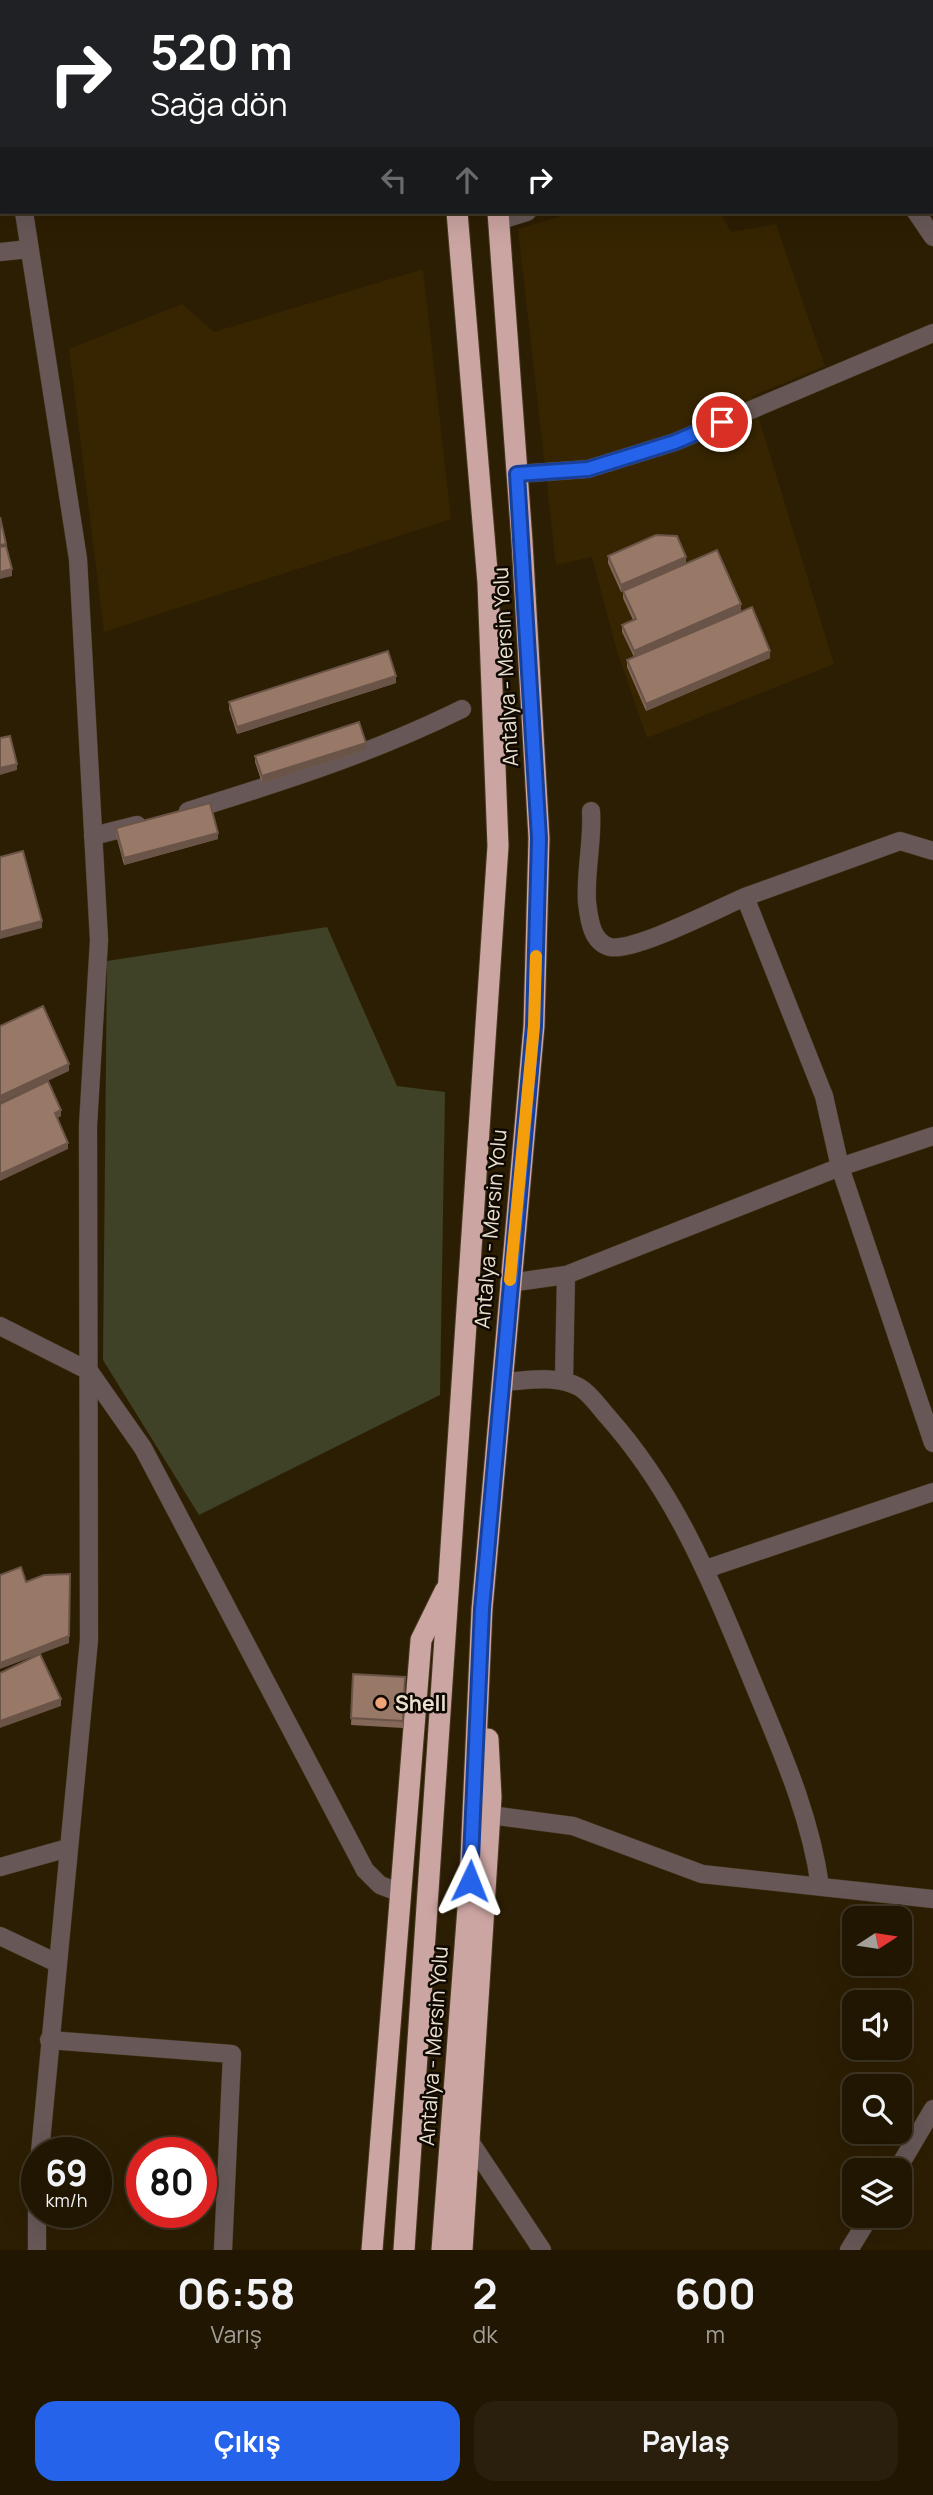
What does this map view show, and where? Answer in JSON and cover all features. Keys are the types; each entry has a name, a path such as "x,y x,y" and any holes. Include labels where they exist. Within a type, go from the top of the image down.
{"highway":[{"name":"Antalya - Mersin Yolu","path":"404,2250 498,846 488,583 457,214"},
{"name":"Antalya - Mersin Yolu","path":"442,2250 470,1881 482,1609 534,1026 539,838 498,216"},
{"path":"372,2250 421,1640 450,1580"},
{"path":"462,2250 490,1815 482,1609"}],"street":[{"path":"24,214 78,559 99,940 88,1126 89,1640 41,2137"},
{"path":"917,214 933,237"},
{"path":"0,252 29,249"},
{"path":"517,474 588,469 675,442 933,333"},
{"path":"93,836 165,818 330,767 402,738 462,709"},
{"path":"591,811 593,842 587,899 593,934 611,947 643,941 746,897 900,841 933,851"},
{"path":"746,897 824,1096 840,1167 933,1443"},
{"path":"509,1283 566,1275 840,1167 933,1136"},
{"path":"564,1379 566,1275"},
{"path":"0,1326 89,1371 143,1448 365,1870 380,1885 401,1893"},
{"path":"501,1382 564,1379 582,1389 635,1449 663,1487 706,1569 792,1776 805,1815 820,1886"},
{"path":"706,1569 933,1492"},
{"path":"490,1815 573,1826 702,1874 933,1899"},
{"path":"0,1867 68,1848"},
{"path":"0,1936 57,1963"},
{"path":"49,2040 232,2054 223,2250"},
{"path":"904,2158 933,2109"},
{"path":"469,2140 542,2250"},
{"path":"37,2228 37,2250"},
{"path":"849,2250 863,2228"}],"shaded area":[{"path":"568,214 721,214 731,232 776,224 825,366 752,396 834,664 647,738 616,648 592,557 556,565 518,229"},
{"path":"423,269 451,519 104,632 69,349 182,304 214,332"}],"green space":[{"path":"327,927 397,1086 445,1092 440,1395 199,1515 103,1360 107,961"}],"building":[{"path":"0,517 6,544 0,545"},
{"path":"656,535 677,536 686,557 621,585 608,556"},
{"path":"6,546 12,569 0,572 0,547"},
{"path":"717,550 741,604 634,651 622,625 636,619 623,591"},
{"path":"752,607 770,651 646,704 627,660"},
{"path":"388,651 396,676 237,727 229,702"},
{"path":"359,722 366,743 262,776 255,756"},
{"path":"10,736 17,764 0,768 0,738"},
{"path":"210,803 218,833 124,858 116,828"},
{"path":"23,851 42,921 0,932 0,857"},
{"path":"43,1006 69,1064 0,1096 0,1026"},
{"path":"48,1081 61,1110 55,1113 68,1143 0,1174 0,1104"},
{"path":"21,1567 26,1582 44,1575 70,1574 69,1636 0,1663 0,1575"},
{"path":"40,1654 61,1699 0,1721 0,1673"},
{"path":"353,1674 405,1677 403,1721 351,1718"}],"slow traffic":[{"path":"510,1280 534,1026 536,956"}],"place":[{"name":"Shell","path":"381,1703"}],"route":[{"path":"470,1881 482,1609 534,1026 539,838 517,474 588,469 675,442 722,422"}]}
